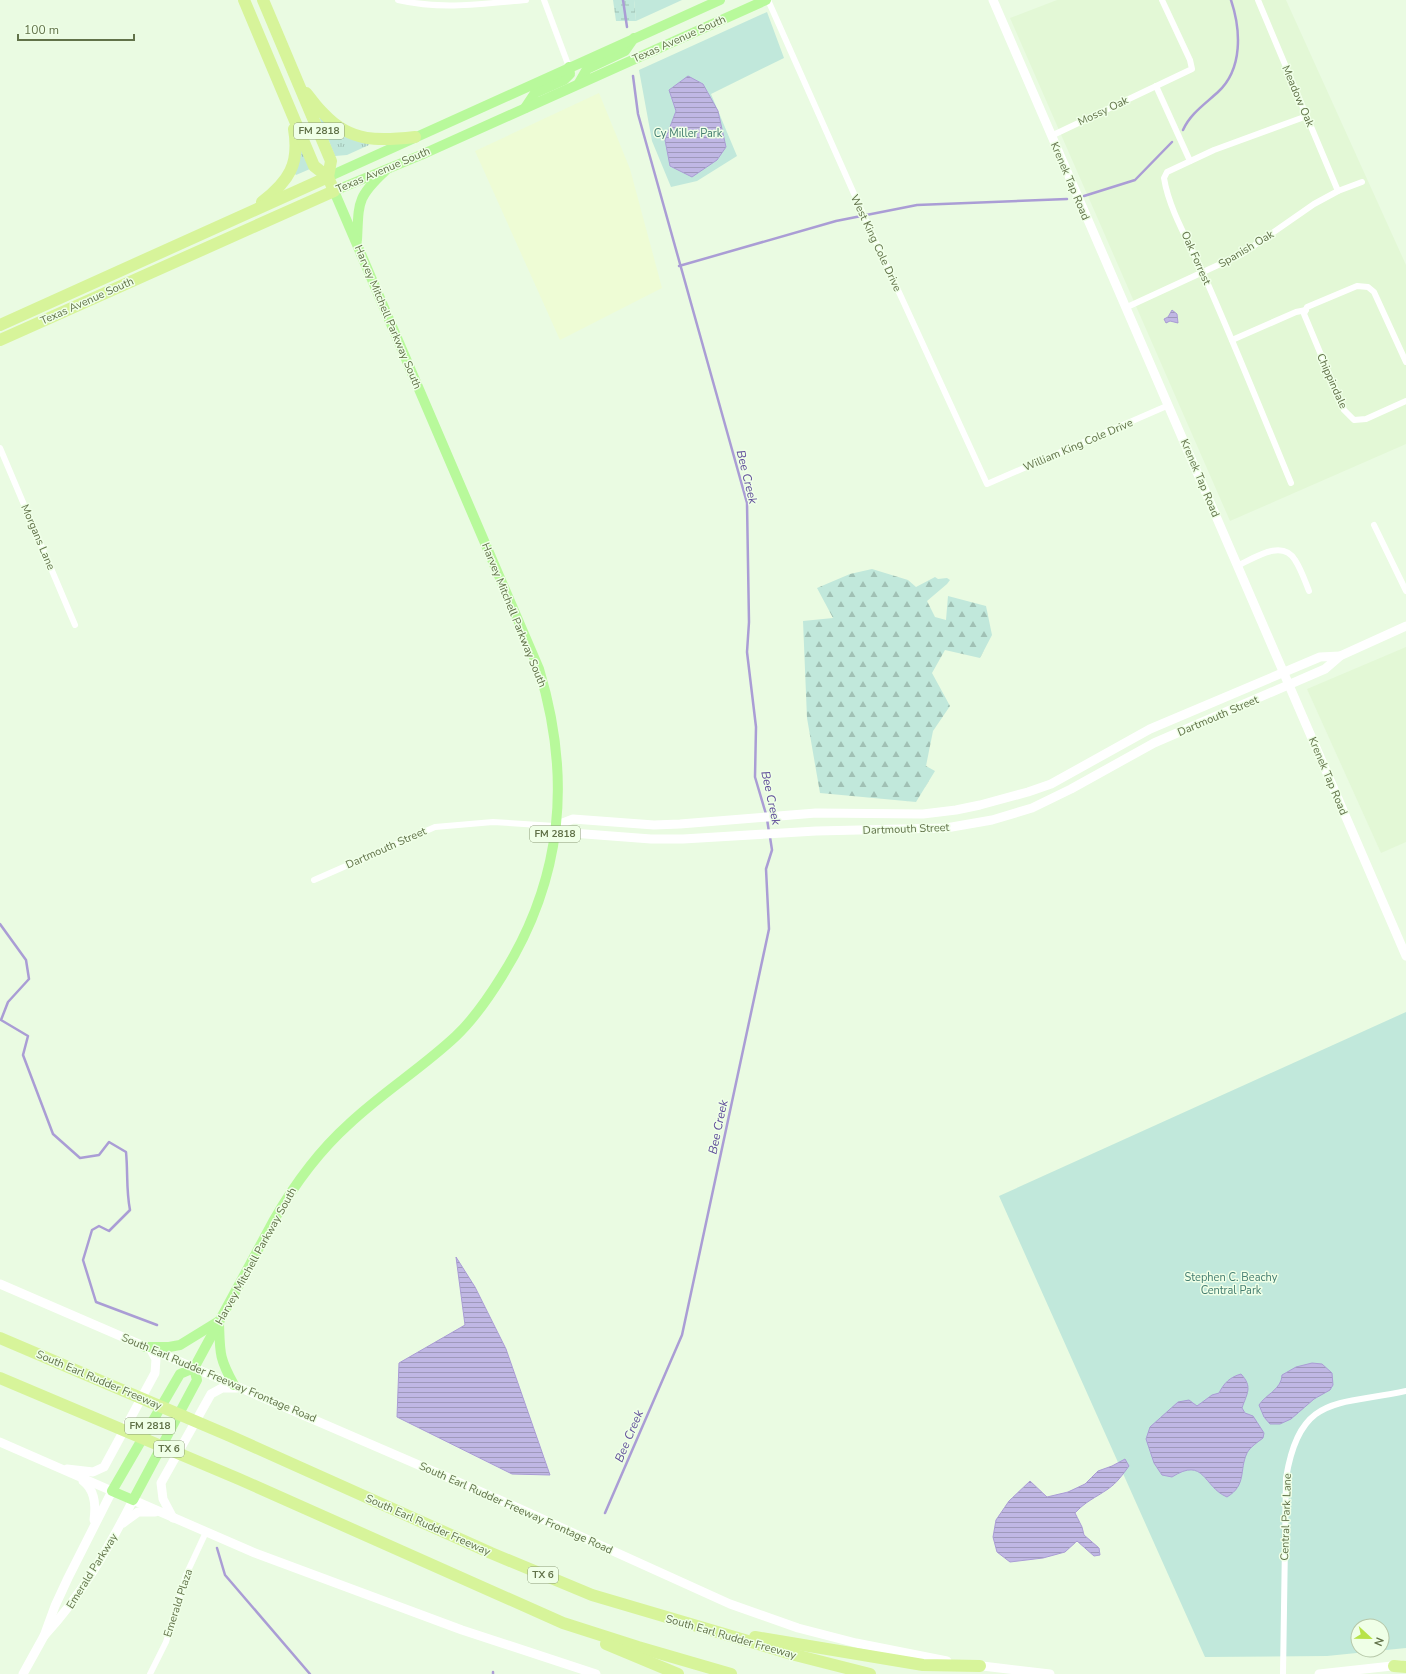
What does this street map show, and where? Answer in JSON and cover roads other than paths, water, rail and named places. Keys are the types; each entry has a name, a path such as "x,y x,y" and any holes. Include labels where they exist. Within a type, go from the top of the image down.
{"highway":[{"name":"Harvey Mitchell Parkway South","path":"244,0 316,168 328,178 334,191"},
{"name":"FM 2818","path":"263,0 331,161 328,178"},
{"path":"300,86 332,121 353,135 382,140 415,137"},
{"path":"250,213 284,182 290,172 294,162 296,145 291,112"},
{"name":"Texas Avenue South","path":"0,325 328,178"},
{"name":"Texas Avenue South","path":"0,340 334,191"},
{"name":"South Earl Rudder Freeway","path":"2,1338 230,1436 548,1577 592,1595 795,1655 870,1674"},
{"name":"TX 6","path":"0,1378 239,1479 563,1624 731,1674"},
{"path":"664,1617 767,1639 923,1665 980,1666"},
{"path":"563,1624 629,1655 678,1674"},
{"path":"1394,1666 1406,1665"}],"main road":[{"name":"Texas Avenue South","path":"328,178 569,67 720,0"},
{"name":"Texas Avenue South","path":"334,191 767,0"},
{"path":"579,84 587,69 626,50 634,38"},
{"path":"525,108 535,93 564,80 570,74 569,67"},
{"path":"357,244 361,199 368,187 389,168"},
{"name":"Harvey Mitchell Parkway South","path":"133,1500 197,1380 194,1368 277,1214 301,1178 334,1138 349,1123 402,1080 421,1068 457,1035 481,1007 526,933 539,901 553,849 559,770 555,735 548,697 539,669 334,191"},
{"path":"148,1348 180,1345 219,1321 220,1356 223,1365 237,1386"},
{"name":"FM 2818","path":"112,1491 180,1374 194,1368"},
{"path":"112,1491 133,1500"}],"street":[{"path":"398,0 442,7 526,0"},
{"path":"544,0 569,67"},
{"name":"West King Cole Drive","path":"767,0 987,484"},
{"name":"Krenek Tap Road","path":"993,0 1406,956"},
{"name":"Mossy Oak","path":"1051,136 1192,69 1162,0"},
{"name":"Meadow Oak","path":"1258,0 1338,191"},
{"path":"1156,86 1190,161"},
{"name":"Oak Forrest","path":"1291,483 1232,340 1168,193 1164,178 1168,172 1214,150 1307,116"},
{"name":"Spanish Oak","path":"1125,308 1242,254 1300,213 1338,191 1362,182"},
{"path":"1232,340 1296,312 1306,310 1307,307 1357,286 1368,287 1374,292 1406,362"},
{"name":"Chippindale","path":"1306,310 1304,314 1344,410 1354,420 1366,419 1406,401"},
{"name":"William King Cole Drive","path":"987,484 1169,405"},
{"name":"Morgans Lane","path":"0,448 75,625"},
{"path":"1374,525 1406,592"},
{"path":"1237,566 1275,549 1286,552 1295,558 1309,591"},
{"name":"Dartmouth Street","path":"314,880 435,827 493,822 555,826 572,833 651,839 816,831 946,828 992,820 1025,810 1071,789 1154,744 1289,686 1325,669 1340,656 1406,626"},
{"name":"Dartmouth Street","path":"555,826 573,818 654,825 721,821 816,812 929,813 974,807 1051,784 1150,729 1320,657 1340,656"},
{"name":"South Earl Rudder Freeway Frontage Road","path":"0,1284 509,1504 730,1604 798,1628 849,1641 939,1660 1050,1674"},
{"path":"60,1468 93,1472 104,1467 155,1373 156,1359 148,1348"},
{"path":"173,1518 163,1499 161,1483 211,1394 222,1388 237,1386"},
{"name":"Central Park Lane","path":"1283,1674 1286,1478 1290,1452 1298,1435 1308,1422 1324,1409 1336,1403 1406,1391"},
{"path":"0,1442 112,1491"},
{"path":"72,1474 89,1486 96,1510 94,1526"},
{"name":"Emerald Parkway","path":"26,1673 44,1636 55,1606 112,1491"},
{"path":"133,1500 255,1553 462,1630 596,1674"},
{"name":"Emerald Parkway","path":"44,1636 67,1612 118,1529 133,1500"},
{"path":"118,1529 127,1519 138,1512 160,1512"},
{"name":"Emerald Plaza","path":"150,1674 166,1642 186,1575 206,1532"},
{"path":"1319,1674 1394,1666"}],"waterway":[{"name":"Bee Creek","path":"623,0 627,27"},
{"path":"1183,130 1194,114 1226,83 1232,72 1236,61 1238,36 1237,24 1231,0"},
{"name":"Bee Creek","path":"633,76 638,114 747,503 749,622 747,652 756,727 755,777 766,814"},
{"path":"1084,196 1135,180 1172,142"},
{"path":"679,266 836,221 917,205 1067,199"},
{"name":"Bee Creek","path":"767,819 769,832"},
{"name":"Bee Creek","path":"605,1513 682,1335 769,929 766,869 772,850 770,837"},
{"path":"0,924 26,960 29,979 8,1002 1,1020 28,1036 23,1055 53,1134 80,1158 99,1155 109,1142 126,1152 130,1210 109,1231 99,1226 92,1230 83,1260 96,1302 157,1325"},
{"path":"217,1548 225,1575 310,1674"}],"park label":[{"name":"Cy Miller Park","path":"688,133"},
{"name":"Stephen C. Beachy Central Park","path":"1231,1283"}]}
